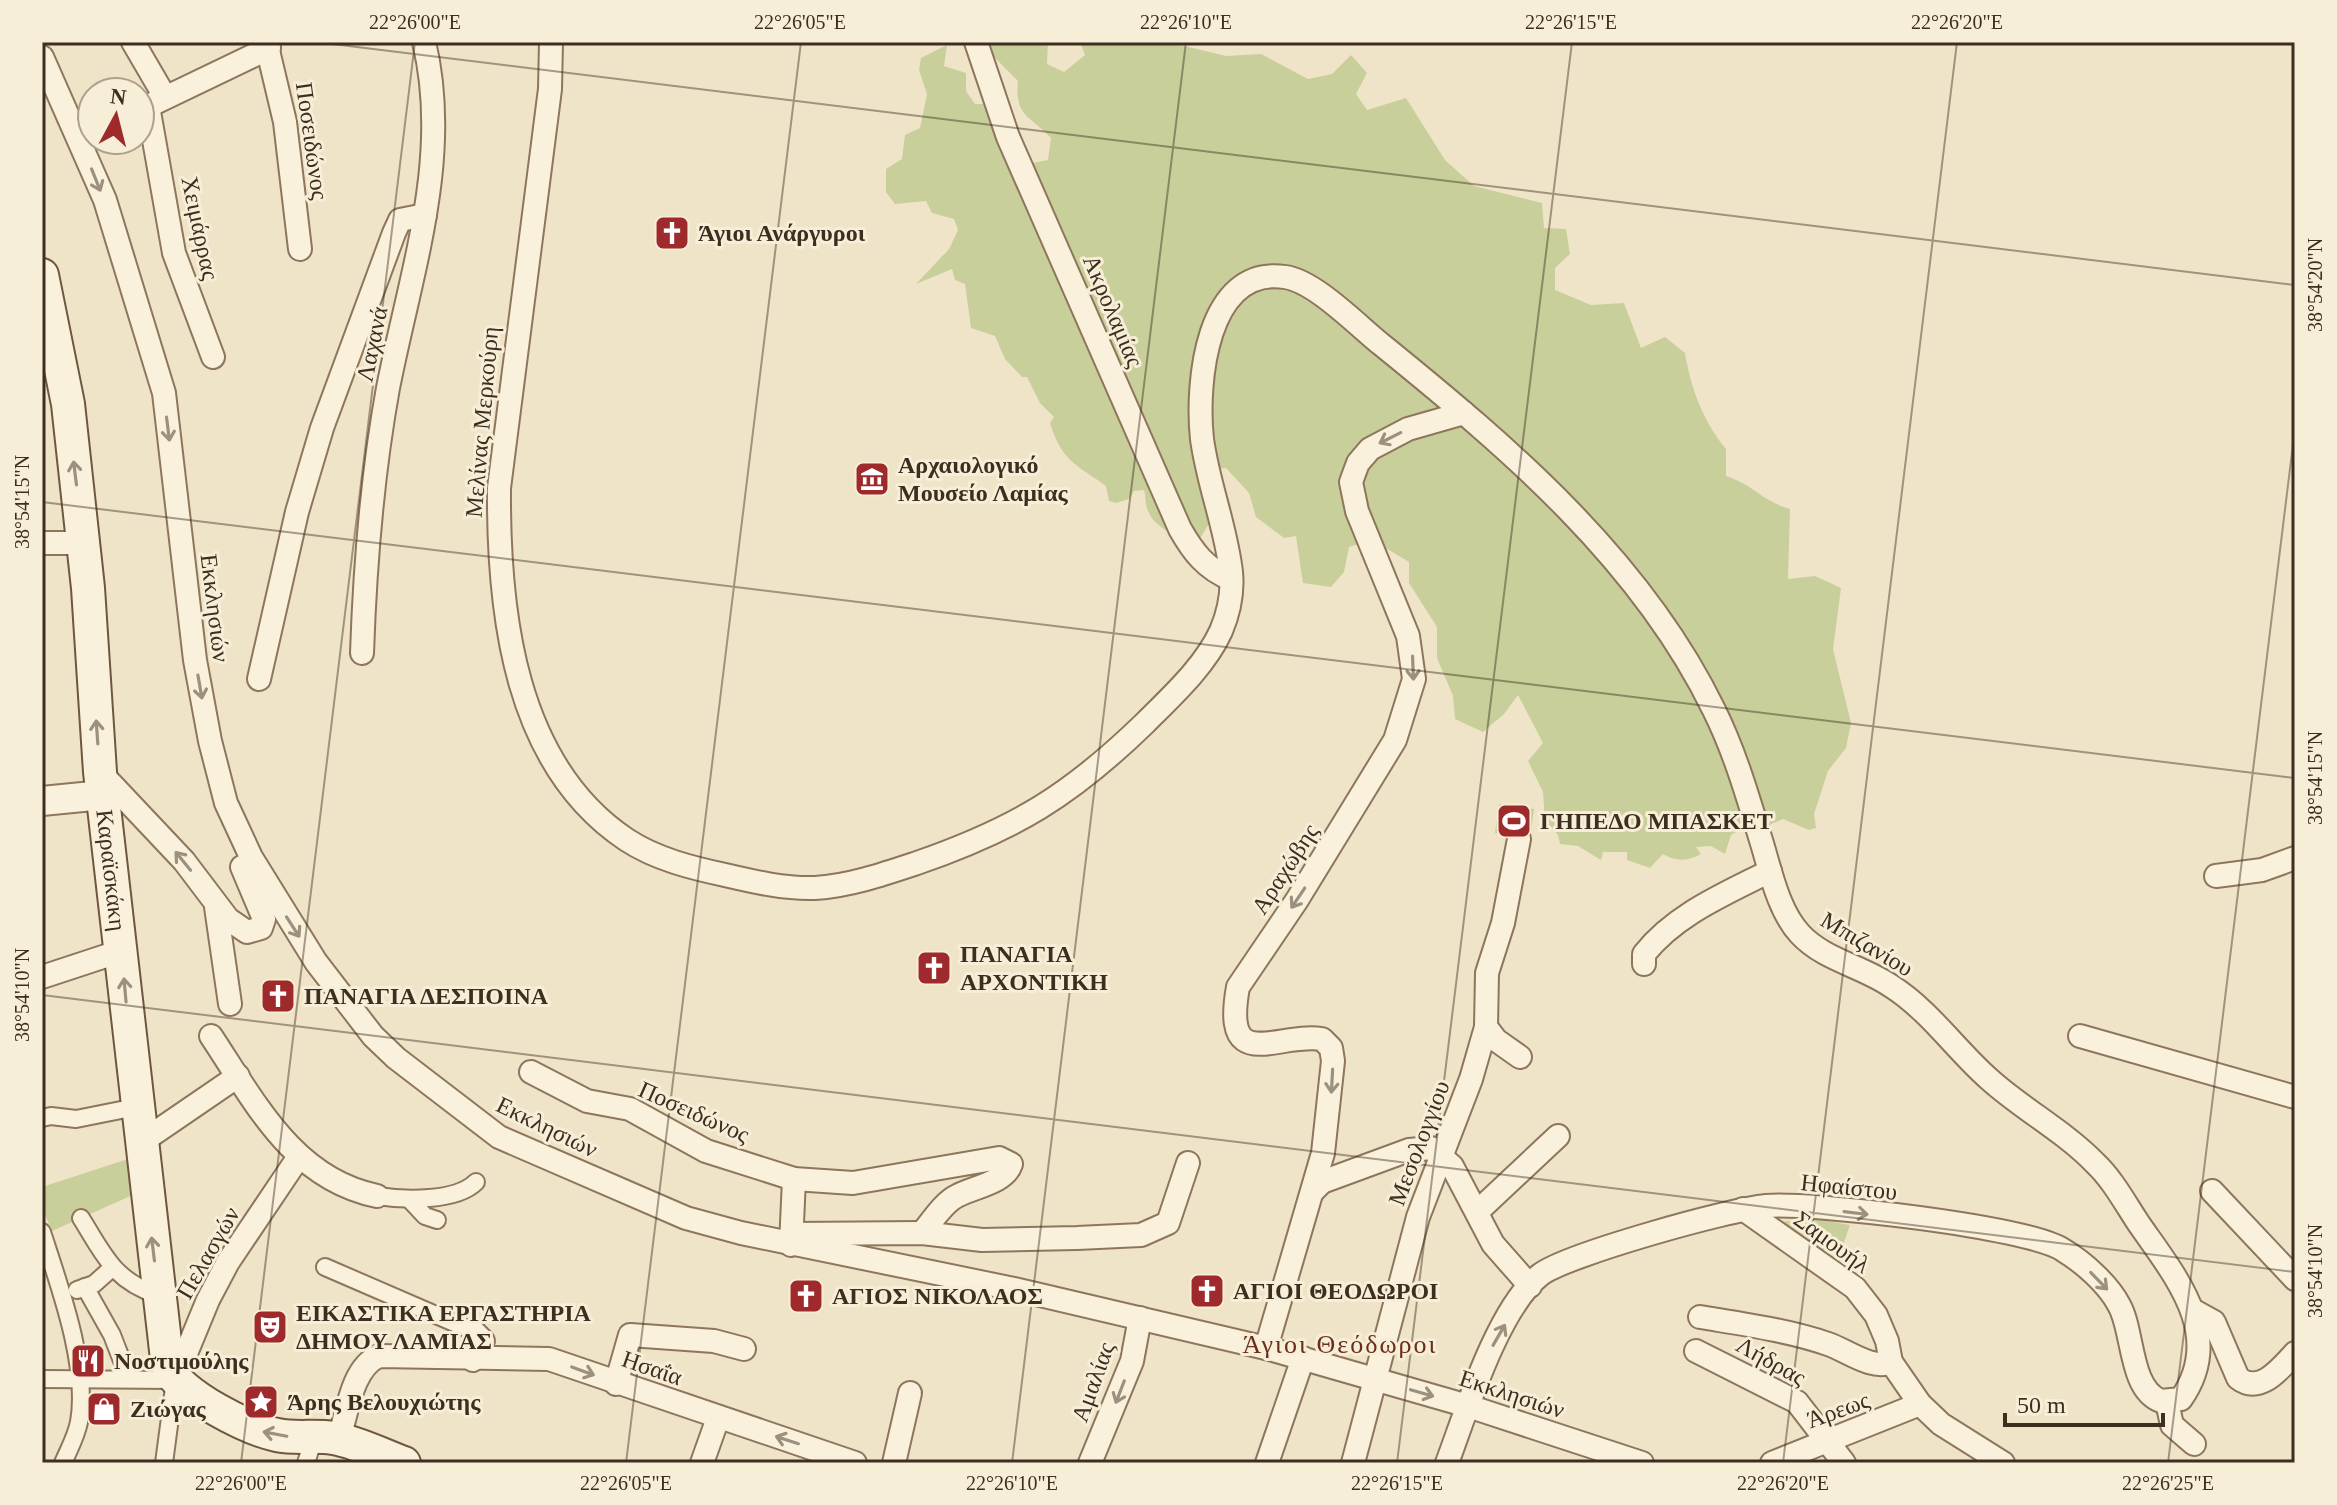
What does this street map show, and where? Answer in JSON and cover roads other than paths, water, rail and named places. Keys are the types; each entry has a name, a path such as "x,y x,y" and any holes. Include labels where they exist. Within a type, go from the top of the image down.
{"main road":[{"name":"Καραϊσκάκη","path":"42,275 48,323 66,390 84,543 102,784 136,1107 168,1368 175,1380"},
{"path":"175,1380 258,1431 404,1463"}],"street":[{"name":"Χειμάρρας","path":"133,42 143,76"},
{"name":"Μελίνας Μερκούρη","path":"551,42 550,89 499,488 499,555 515,653 534,727 556,769 575,794 621,837 677,863 801,888 837,886 883,874 980,840 1035,813 1075,785 1158,709 1213,647 1229,609 1231,579 1203,442 1203,392 1216,319 1243,282 1275,276 1299,280 1464,413"},
{"name":"Ακρολαμίας","path":"976,42 1008,137 1180,529 1211,570 1231,579"},
{"name":"Λαχανά","path":"362,653 373,486 388,389 425,215 433,121 424,44"},
{"path":"156,101 267,45"},
{"name":"Ποσειδώνος","path":"267,45 294,179 300,249"},
{"name":"Εκκλησιών","path":"42,57 76,118"},
{"name":"Χειμάρρας","path":"156,136 174,253 213,357"},
{"name":"Εκκλησιών","path":"92,156 164,393 195,660 210,741 236,827 309,951 373,1036 476,1121 548,1160 663,1210 1266,1348 1468,1406 1642,1463"},
{"path":"259,679 290,543 322,428 400,220 425,215"},
{"name":"Μπιζανίου","path":"1464,413 1535,476 1600,543 1679,650 1714,710 1739,772 1785,910 1803,937 1826,954 1896,988 1991,1082 2090,1157 2176,1276 2194,1311 2199,1348 2192,1380 2184,1396 2167,1402"},
{"name":"Αραχώβης","path":"1266,1348 1314,1190 1332,1090 1331,1048 1322,1039 1314,1038 1266,1045 1251,1044 1242,1037 1236,1022 1238,987 1370,785 1395,740 1412,689 1414,660 1408,636 1351,494 1358,463 1370,449 1395,435 1464,413"},
{"path":"42,543 84,543"},
{"path":"42,801 102,784 184,861 214,903 244,930 255,931 262,926 262,912 241,862 236,827"},
{"name":"Μεσολογγίου","path":"1353,1463 1418,1217 1471,1079 1486,1027 1487,973 1503,923 1519,839"},
{"path":"2216,876 2262,870 2295,858"},
{"path":"1644,964 1644,954 1665,931 1716,897 1770,871"},
{"path":"214,903 230,1004"},
{"path":"42,977 121,951"},
{"path":"1486,1027 1496,1040 1520,1057"},
{"path":"211,1036 298,1158 344,1188 410,1200 461,1191 476,1182"},
{"path":"2080,1036 2295,1097"},
{"name":"Ποσειδώνος","path":"531,1072 587,1101 630,1109 706,1151 794,1179 853,1183 999,1158 1011,1164 1009,1171 997,1179 953,1197 922,1233"},
{"path":"140,1143 238,1076"},
{"path":"42,1118 76,1119 136,1107"},
{"path":"1477,1212 1558,1136"},
{"path":"1314,1190 1322,1182 1409,1150 1431,1148 1455,1171 1505,1261 1530,1286"},
{"name":"Πελασγών","path":"175,1380 202,1314 228,1262 298,1158"},
{"path":"794,1179 791,1239 922,1233 982,1240 1141,1235 1168,1223 1188,1163"},
{"path":"2212,1191 2295,1279"},
{"path":"410,1200 425,1216 437,1220"},
{"name":"Ηφαίστου","path":"1447,1463 1492,1345 1530,1286 1554,1267 1743,1209 1784,1206 2021,1233 2056,1245 2112,1295 2120,1306 2145,1387 2155,1399 2167,1402 2172,1425 2194,1444"},
{"name":"Σαμουήλ","path":"1743,1209 1825,1265 1861,1295 1887,1341 1891,1362 1920,1404 1941,1424 2003,1463"},
{"path":"81,1218 112,1268 131,1287 158,1295"},
{"path":"42,1232 62,1296 79,1378 79,1419 63,1463"},
{"path":"325,1267 473,1331 483,1341 473,1360"},
{"path":"62,1296 85,1287 112,1268"},
{"path":"85,1287 112,1335 129,1379"},
{"path":"2194,1311 2214,1322 2238,1378 2246,1384 2257,1385 2275,1374 2295,1353"},
{"name":"Αμαλίας","path":"1090,1463 1132,1361 1133,1316"},
{"path":"1700,1317 1826,1343 1874,1364 1891,1362"},
{"path":"616,1384 630,1335 714,1341 744,1349"},
{"name":"Λήδρας","path":"1696,1351 1797,1402 1844,1463"},
{"name":"Ησαΐα","path":"320,1447 370,1359 391,1355 473,1360 549,1359 855,1463"},
{"path":"1267,1463 1303,1358"},
{"path":"42,1379 175,1380"},
{"name":"Καραϊσκάκη","path":"164,1463 175,1380"},
{"path":"894,1463 910,1393"},
{"name":"Άρεως","path":"1772,1463 1920,1404"},
{"path":"702,1463 718,1418"}],"place":[{"name":"Άγιοι Ανάργυροι","path":"672,233"},
{"name":"Αρχαιολογικό Μουσείο Λαμίας","path":"872,479"},
{"name":"ΓΗΠΕΔΟ ΜΠΑΣΚΕΤ","path":"1514,821"},
{"name":"ΠΑΝΑΓΙΑ ΑΡΧΟΝΤΙΚΗ","path":"934,968"},
{"name":"ΠΑΝΑΓΙΑ ΔΕΣΠΟΙΝΑ","path":"278,996"},
{"name":"ΑΓΙΟΙ ΘΕΟΔΩΡΟΙ","path":"1207,1291"},
{"name":"ΑΓΙΟΣ ΝΙΚΟΛΑΟΣ","path":"806,1296"},
{"name":"ΕΙΚΑΣΤΙΚΑ ΕΡΓΑΣΤΗΡΙΑ ΔΗΜΟΥ ΛΑΜΙΑΣ","path":"270,1327"},
{"name":"Νοστιμούλης","path":"88,1361"},
{"name":"Άρης Βελουχιώτης","path":"261,1402"},
{"name":"Ζιώγας","path":"104,1409"}],"district":[{"name":"Άγιοι Θεόδωροι","path":"1340,1344"}]}
